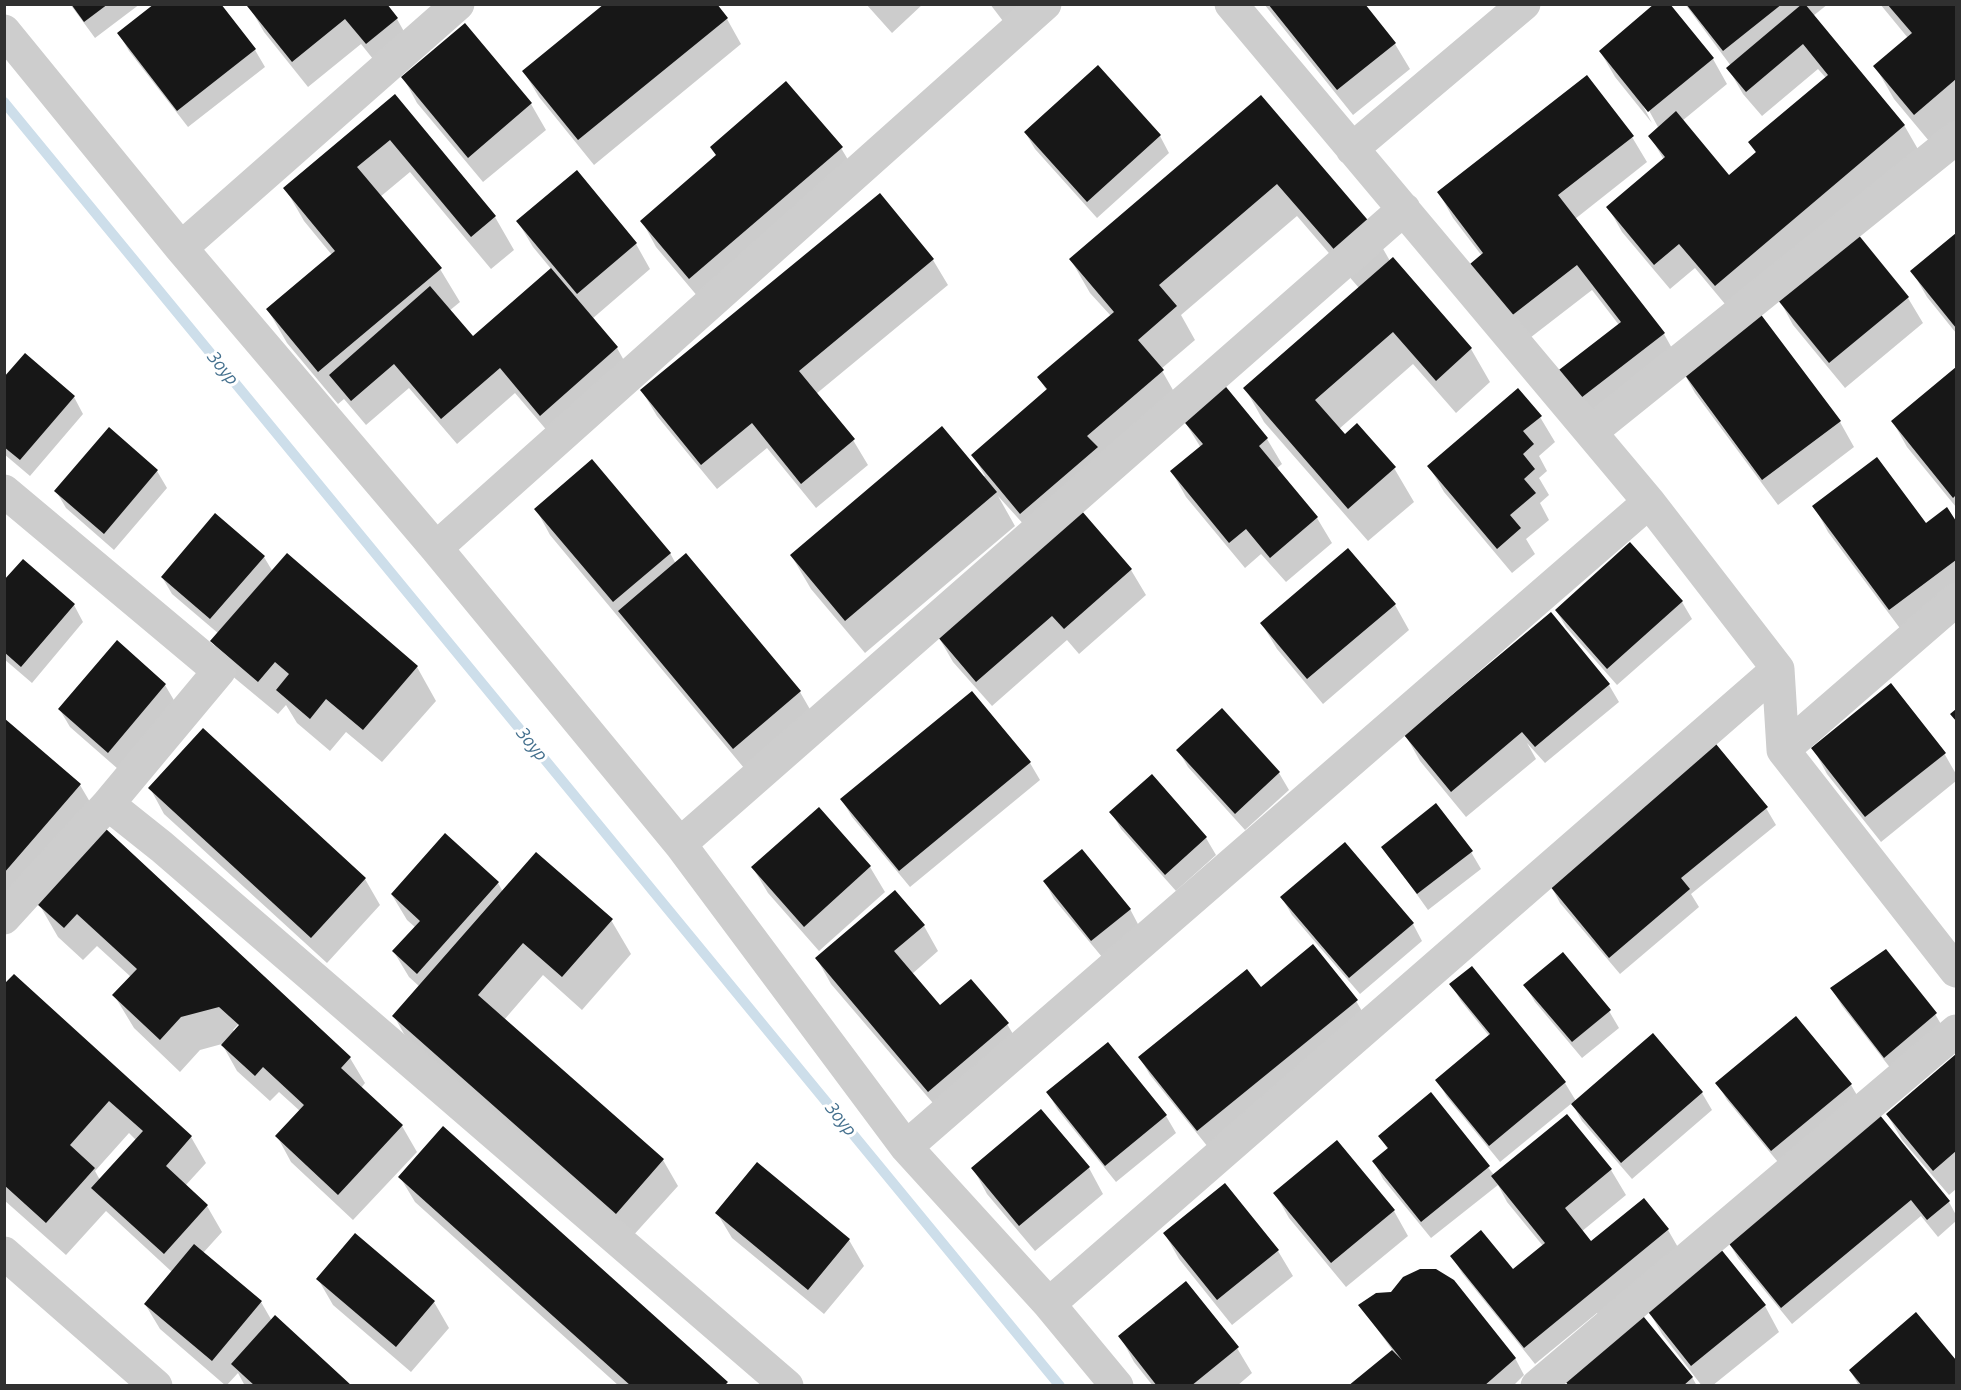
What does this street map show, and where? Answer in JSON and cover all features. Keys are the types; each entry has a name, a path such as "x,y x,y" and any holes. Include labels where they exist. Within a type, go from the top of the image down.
{"street":[{"path":"181,248 458,4"},
{"path":"435,548 1045,4"},
{"path":"1231,4 1649,502 1778,669 1783,750 1956,971"},
{"path":"1352,149 1524,4"},
{"path":"4,31 181,248 435,548 680,844 906,1147 1049,1304 1117,1386"},
{"path":"1591,432 1956,138"},
{"path":"680,844 1404,209"},
{"path":"4,491 219,670 108,804 4,918"},
{"path":"906,1147 1649,502"},
{"path":"1783,750 1956,600"},
{"path":"1049,1304 1778,669"},
{"path":"108,804 787,1386"},
{"path":"1537,1386 1956,1031"},
{"path":"4,1253 156,1386"}],"building":[{"path":"71,4 108,4 84,22"},
{"path":"154,4 221,4 256,49 177,111 117,33"},
{"path":"249,4 387,4 398,18 366,44 345,19 292,62 247,6"},
{"path":"604,4 717,4 728,18 578,140 522,71"},
{"path":"1268,4 1365,4 1396,43 1337,90"},
{"path":"1654,4 1670,4 1714,58 1648,112 1599,51"},
{"path":"1686,4 1782,4 1723,51"},
{"path":"1802,4 1805,4 1905,125 1715,286 1679,244 1654,265 1606,207 1665,157 1648,136 1676,111 1729,175 1756,152 1748,142 1828,75 1803,44 1746,92 1726,68"},
{"path":"1887,4 1956,4 1956,79 1914,115 1873,66 1912,33"},
{"path":"465,23 532,103 468,158 401,77"},
{"path":"1098,65 1161,135 1087,202 1024,132"},
{"path":"1587,75 1634,136 1558,195 1665,333 1577,401 1555,373 1621,322 1577,265 1510,317 1470,264 1483,253 1437,192"},
{"path":"786,81 843,147 689,279 640,221 716,155 710,147"},
{"path":"395,94 496,216 471,237 390,140 357,167 442,268 318,372 266,309 335,251 283,188"},
{"path":"1261,95 1372,225 1338,254 1277,184 1159,285 1177,306 1138,340 1164,370 1087,436 1098,447 1020,514 971,455 1047,389 1037,377 1114,312 1069,259"},
{"path":"577,170 637,243 577,294 516,221"},
{"path":"880,193 934,259 799,371 855,439 801,484 752,423 701,465 640,390"},
{"path":"1857,233 1909,297 1829,363 1777,299"},
{"path":"1956,233 1956,328 1910,271"},
{"path":"1393,257 1472,348 1436,381 1393,332 1315,400 1345,434 1357,423 1396,467 1348,509 1243,388"},
{"path":"551,268 618,347 540,416 500,368 441,419 394,364 351,401 329,375 430,286 473,336"},
{"path":"1756,308 1841,421 1762,480 1679,367"},
{"path":"25,353 75,396 20,460 4,447 4,377"},
{"path":"1956,367 1956,495 1953,498 1891,421"},
{"path":"1222,382 1268,438 1259,446 1318,517 1270,558 1246,529 1229,543 1170,471 1203,444 1180,417"},
{"path":"1518,388 1542,416 1523,431 1534,444 1523,454 1535,469 1524,479 1536,493 1510,515 1521,528 1497,549 1427,466"},
{"path":"942,426 997,492 845,621 790,555"},
{"path":"109,427 158,470 104,534 54,491"},
{"path":"1877,457 1926,523 1947,507 1956,521 1956,560 1889,610 1812,506"},
{"path":"592,459 671,553 613,602 534,509"},
{"path":"1081,510 1132,569 1064,629 1052,616 976,682 937,636"},
{"path":"215,513 265,556 210,619 161,577"},
{"path":"1630,542 1683,601 1607,669 1555,610"},
{"path":"1348,548 1396,604 1307,679 1260,623"},
{"path":"287,553 418,666 363,730 326,699 310,719 276,690 289,674 275,662 258,682 210,641"},
{"path":"686,553 801,691 733,749 618,611"},
{"path":"23,559 75,604 21,667 4,652 4,580"},
{"path":"1551,612 1610,684 1535,747 1522,732 1451,792 1404,735"},
{"path":"117,640 166,684 108,753 58,709"},
{"path":"1891,683 1946,753 1865,817 1811,748"},
{"path":"972,691 1031,762 899,871 840,799"},
{"path":"1222,708 1280,772 1235,814 1176,750"},
{"path":"1956,709 1956,721 1950,714"},
{"path":"4,718 81,784 4,873"},
{"path":"203,728 366,878 311,938 148,788"},
{"path":"1716,744 1768,807 1681,878 1690,889 1609,958 1549,885"},
{"path":"1152,774 1207,837 1165,875 1109,812"},
{"path":"1436,803 1473,851 1417,894 1381,847"},
{"path":"819,807 871,866 804,927 751,867"},
{"path":"106,829 351,1057 341,1068 403,1125 338,1195 275,1136 304,1105 263,1067 255,1076 221,1045 239,1025 219,1007 181,1017 160,1040 112,995 137,969 77,914 64,928 37,904"},
{"path":"445,833 499,882 417,974 392,951 420,921 391,894"},
{"path":"1345,842 1414,923 1349,978 1280,897"},
{"path":"1082,849 1131,909 1091,941 1043,881"},
{"path":"536,852 613,919 562,977 523,943 478,995 664,1159 616,1214 392,1016"},
{"path":"895,890 925,925 894,951 940,1005 971,979 1009,1023 928,1092 815,958"},
{"path":"1313,944 1358,1000 1197,1131 1138,1057 1247,969 1261,987"},
{"path":"1886,949 1937,1013 1884,1058 1830,988"},
{"path":"1563,952 1611,1010 1572,1042 1523,985"},
{"path":"1472,966 1566,1082 1489,1146 1435,1080 1490,1034 1449,984"},
{"path":"14,974 192,1136 166,1166 208,1205 164,1254 91,1188 143,1131 109,1101 70,1145 95,1168 46,1223 4,1185 4,984"},
{"path":"1796,1016 1852,1084 1771,1151 1715,1083"},
{"path":"1653,1033 1703,1092 1621,1163 1571,1104"},
{"path":"1108,1042 1167,1115 1105,1166 1046,1092"},
{"path":"1956,1054 1956,1151 1933,1171 1886,1114"},
{"path":"1431,1092 1490,1166 1421,1222 1372,1161 1388,1148 1378,1136"},
{"path":"1041,1109 1090,1167 1019,1226 971,1168"},
{"path":"1567,1114 1612,1169 1565,1208 1591,1241 1644,1198 1669,1229 1524,1348 1450,1256 1481,1230 1513,1269 1545,1243 1491,1176"},
{"path":"1879,1114 1950,1201 1927,1220 1911,1200 1781,1308 1726,1240"},
{"path":"443,1126 728,1382 724,1386 631,1386 398,1177"},
{"path":"1337,1140 1395,1210 1331,1263 1273,1193"},
{"path":"757,1162 850,1239 808,1290 715,1213"},
{"path":"1225,1183 1279,1250 1217,1300 1163,1233"},
{"path":"355,1233 435,1301 396,1347 316,1279"},
{"path":"194,1244 262,1301 212,1361 144,1304"},
{"path":"1720,1248 1766,1305 1691,1366 1645,1308"},
{"path":"1420,1269 1436,1269 1454,1280 1516,1358 1484,1386 1348,1386 1392,1350 1402,1360 1358,1305 1376,1293 1391,1292 1403,1277"},
{"path":"1186,1281 1239,1347 1191,1386 1157,1386 1118,1336"},
{"path":"1639,1311 1693,1377 1683,1386 1569,1386 1561,1376"},
{"path":"1916,1312 1956,1360 1956,1386 1862,1386 1849,1370"},
{"path":"275,1315 352,1386 255,1386 231,1364"}],"waterway":[{"name":"Зоур","path":"4,102 1060,1386"}]}
